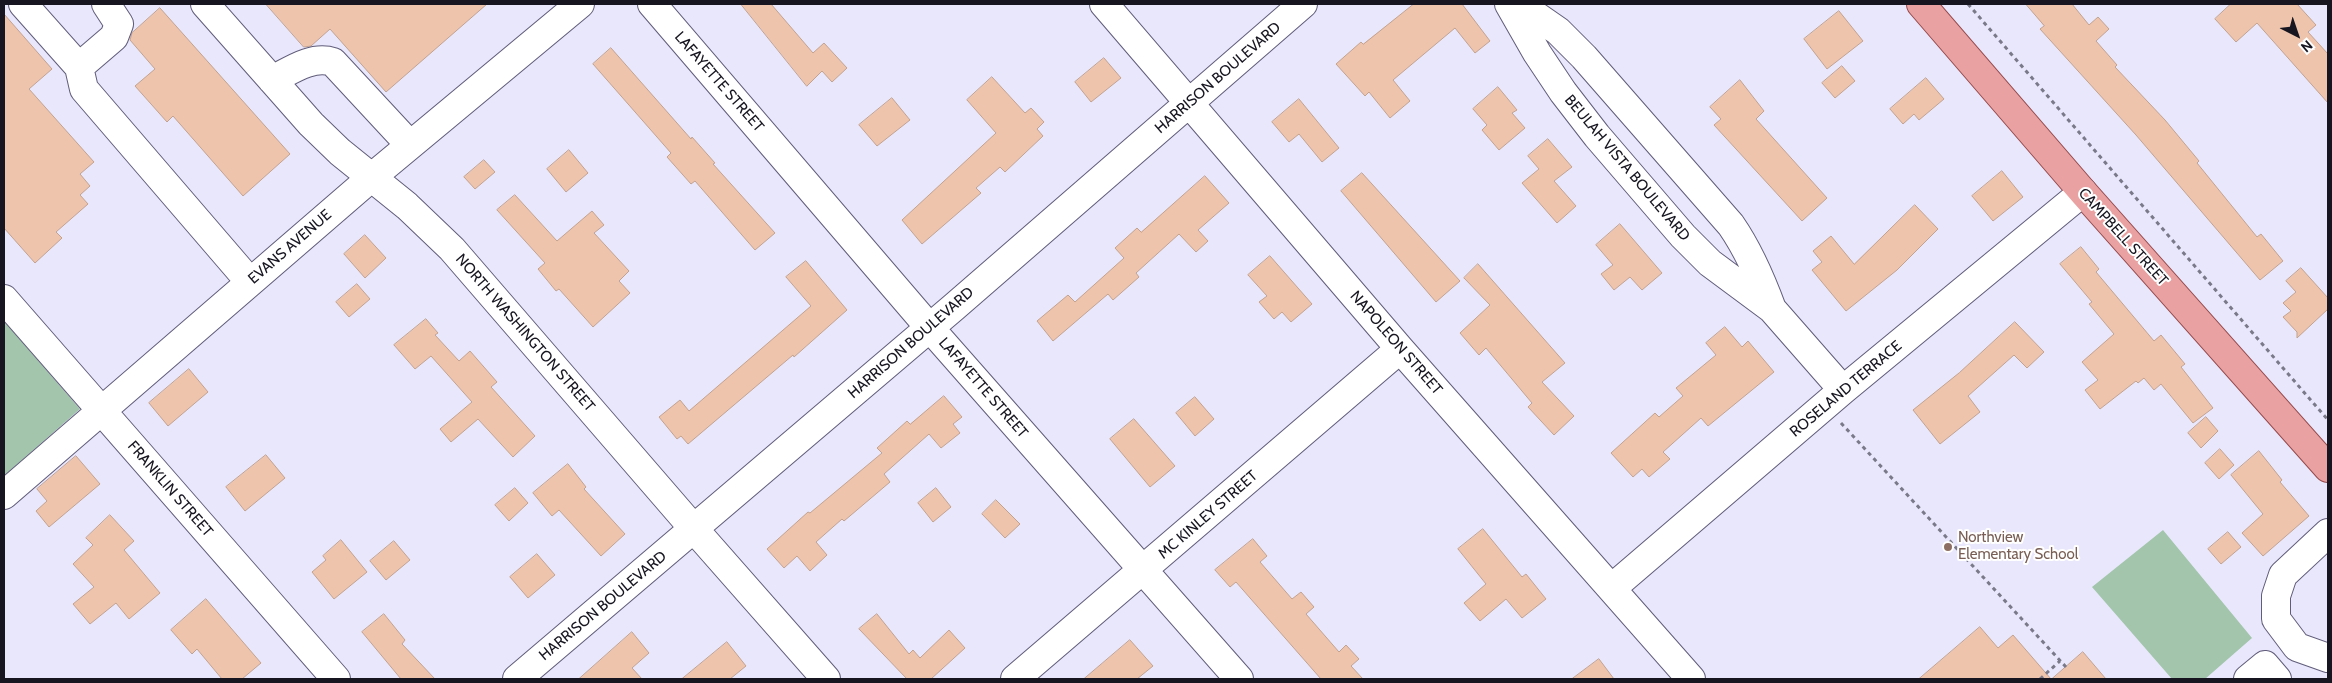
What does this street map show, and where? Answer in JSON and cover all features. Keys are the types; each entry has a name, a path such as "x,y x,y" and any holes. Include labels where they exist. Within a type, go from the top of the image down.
{"main road":[{"name":"CAMPBELL STREET","path":"1921,4 2083,192 2328,468"}],"street":[{"path":"23,4 79,67 84,89 250,282"},
{"path":"79,67 114,37 119,24 106,4"},
{"name":"NORTH WASHINGTON STREET","path":"205,4 311,124 340,152 372,177 452,249 826,679"},
{"name":"EVANS AVENUE","path":"4,494 372,177 580,4"},
{"name":"LAFAYETTE STREET","path":"652,4 929,328 1239,679"},
{"name":"NAPOLEON STREET","path":"1104,4 1400,349 1691,679"},
{"name":"HARRISON BOULEVARD","path":"517,679 929,328 1303,4"},
{"name":"BEULAH VISTA BOULEVARD","path":"1508,4 1537,54 1563,92 1597,136 1683,236 1710,263 1772,309"},
{"name":"BEULAH VISTA BOULEVARD","path":"1519,4 1558,31 1584,57 1731,225 1760,275 1772,309 1834,398"},
{"path":"272,80 312,61 322,59 333,62 410,145"},
{"name":"ROSELAND TERRACE","path":"1612,588 1834,398 2083,192"},
{"name":"FRANKLIN STREET","path":"4,299 336,679"},
{"name":"MC KINLEY STREET","path":"1015,679 1400,349"},
{"path":"2328,533 2283,575 2276,596 2276,619 2297,647 2328,658"},
{"path":"2248,679 2265,665 2278,679"}],"path":[{"path":"1968,4 2328,420"},
{"path":"1834,398 2066,667"},
{"path":"2040,679 2060,661"}],"green space":[{"path":"4,321 80,409 4,476"},
{"path":"2163,530 2252,638 2205,679 2172,679 2092,587"}],"building":[{"path":"266,4 487,4 386,92 330,29 311,46 304,47"},
{"path":"741,4 771,4 813,53 824,43 847,68 832,82 822,71 807,86"},
{"path":"1414,4 1462,4 1490,41 1475,53 1455,28 1393,80 1410,101 1390,118 1369,92 1365,96 1336,64 1361,42 1363,44"},
{"path":"2026,4 2072,4 2089,25 2098,17 2109,29 2096,41 2117,65 2115,67 2165,120 2257,237 2261,234 2283,261 2260,280 2136,135 2040,29 2044,26"},
{"path":"2231,4 2297,4 2316,25 2308,32 2328,54 2328,103 2257,23 2236,42 2215,19"},
{"path":"160,8 290,154 243,196 173,116 167,122 135,86 155,69 130,40 132,33"},
{"path":"1839,11 1863,41 1827,69 1804,39"},
{"path":"4,14 52,69 29,89 94,162 80,174 90,186 80,195 88,204 56,232 62,238 35,263 4,228"},
{"path":"611,48 691,139 692,137 715,163 713,164 775,233 755,250 695,181 691,184 667,157 671,153 593,64"},
{"path":"1104,58 1121,78 1091,102 1075,82"},
{"path":"1842,66 1855,81 1835,98 1822,83"},
{"path":"992,77 1025,113 1031,108 1044,122 1037,129 1043,136 1005,172 1000,167 976,188 981,193 922,244 902,220 996,133 967,100"},
{"path":"1926,78 1944,99 1919,120 1914,114 1903,124 1890,109"},
{"path":"1740,80 1764,111 1756,119 1827,198 1802,221 1714,125 1721,119 1710,107"},
{"path":"1498,87 1517,110 1512,113 1525,128 1499,150 1482,130 1487,125 1473,109"},
{"path":"892,98 910,120 877,146 859,125"},
{"path":"1299,99 1339,148 1322,162 1299,134 1289,142 1272,122"},
{"path":"1548,139 1572,167 1554,181 1576,206 1557,223 1522,183 1539,169 1528,156"},
{"path":"569,150 588,173 566,192 547,169"},
{"path":"484,160 495,172 475,189 464,177"},
{"path":"2002,171 2023,197 1993,221 1972,196"},
{"path":"1362,173 1460,281 1436,302 1341,191"},
{"path":"1205,176 1229,203 1198,230 1208,241 1196,252 1179,234 1136,273 1139,277 1113,300 1108,294 1053,341 1037,321 1068,295 1075,302 1124,258 1115,248 1137,228 1141,232"},
{"path":"515,195 557,241 592,211 604,225 594,233 629,271 619,281 630,293 593,327 559,289 556,291 538,269 545,263 497,210"},
{"path":"1915,205 1938,229 1897,270 1846,311 1812,270 1822,262 1813,251 1831,236 1854,264"},
{"path":"1620,224 1662,273 1642,290 1630,277 1614,290 1601,274 1613,265 1596,245"},
{"path":"365,235 386,258 365,278 344,254"},
{"path":"2081,247 2099,269 2096,272 2154,341 2161,335 2185,364 2181,367 2213,408 2193,423 2161,384 2154,390 2144,378 2138,383 2136,381 2100,409 2085,390 2098,380 2082,362 2114,334 2089,304 2092,302 2060,264"},
{"path":"1270,256 1312,304 1291,322 1282,312 1274,319 1259,302 1267,296 1248,275"},
{"path":"806,261 847,310 794,357 793,355 688,444 681,436 677,439 659,417 680,400 689,411 811,306 786,277"},
{"path":"1478,264 1565,363 1542,382 1574,416 1554,435 1528,407 1532,403 1486,348 1479,355 1460,333 1490,305 1464,278"},
{"path":"2301,268 2328,298 2328,309 2297,338 2297,332 2283,317 2291,311 2283,303 2296,292 2286,281"},
{"path":"357,284 370,299 349,317 336,302"},
{"path":"426,319 438,333 435,335 459,361 470,351 497,382 491,387 535,436 513,457 478,419 451,442 440,429 472,402 431,356 415,369 394,345"},
{"path":"2015,322 2044,352 2027,368 2014,355 1968,396 1980,412 1940,444 1913,410 1959,373"},
{"path":"1725,327 1742,347 1748,341 1774,372 1708,426 1701,418 1663,452 1670,459 1649,477 1642,469 1633,477 1611,453 1655,413 1659,417 1683,396 1676,388 1716,355 1706,343"},
{"path":"189,369 208,392 168,426 149,403"},
{"path":"944,396 962,417 953,424 960,433 941,448 929,434 884,474 890,482 816,542 827,555 810,571 797,556 784,568 767,549 808,512 810,513 882,453 877,448 907,421 910,424"},
{"path":"1195,397 1214,419 1195,436 1176,413"},
{"path":"2206,417 2218,431 2201,448 2188,433"},
{"path":"1134,419 1175,466 1150,487 1110,439"},
{"path":"2220,449 2234,465 2219,479 2205,463"},
{"path":"2259,451 2282,480 2280,482 2309,516 2263,556 2242,533 2263,514 2231,475"},
{"path":"266,455 285,478 245,511 226,487"},
{"path":"76,456 100,484 49,527 36,511 47,501 37,489"},
{"path":"568,464 586,487 584,489 625,534 601,556 559,510 552,516 533,493"},
{"path":"515,488 528,503 509,521 495,505"},
{"path":"936,488 951,507 933,522 918,503"},
{"path":"996,500 1020,524 1005,538 982,514"},
{"path":"110,515 134,541 124,550 160,593 129,619 116,603 90,624 73,604 94,587 73,564 93,545 86,538"},
{"path":"1483,529 1522,577 1526,574 1546,599 1522,618 1506,599 1480,621 1464,603 1486,584 1458,549"},
{"path":"2228,532 2241,547 2221,564 2208,549"},
{"path":"1253,539 1267,556 1260,562 1292,599 1301,592 1314,607 1306,614 1339,652 1346,645 1359,659 1351,666 1363,679 1321,679 1236,582 1230,587 1215,570"},
{"path":"341,540 367,572 334,599 312,572 326,560 323,556"},
{"path":"394,541 410,560 386,580 370,561"},
{"path":"537,554 555,575 528,598 510,577"},
{"path":"206,599 261,663 242,679 222,679 197,649 192,654 171,630"},
{"path":"384,614 405,640 402,644 435,679 401,679 362,632"},
{"path":"877,614 909,654 913,650 920,658 949,630 965,648 931,679 907,679 859,629"},
{"path":"1980,627 1998,648 2013,635 2051,679 1919,679"},
{"path":"632,632 649,653 632,668 642,679 579,679"},
{"path":"1130,640 1153,666 1137,679 1084,679"},
{"path":"727,642 746,666 730,679 682,679"},
{"path":"2083,652 2106,679 2052,679"},
{"path":"1599,659 1614,679 1572,679"}],"place":[{"name":"Northview Elementary School","path":"1948,547"}]}
